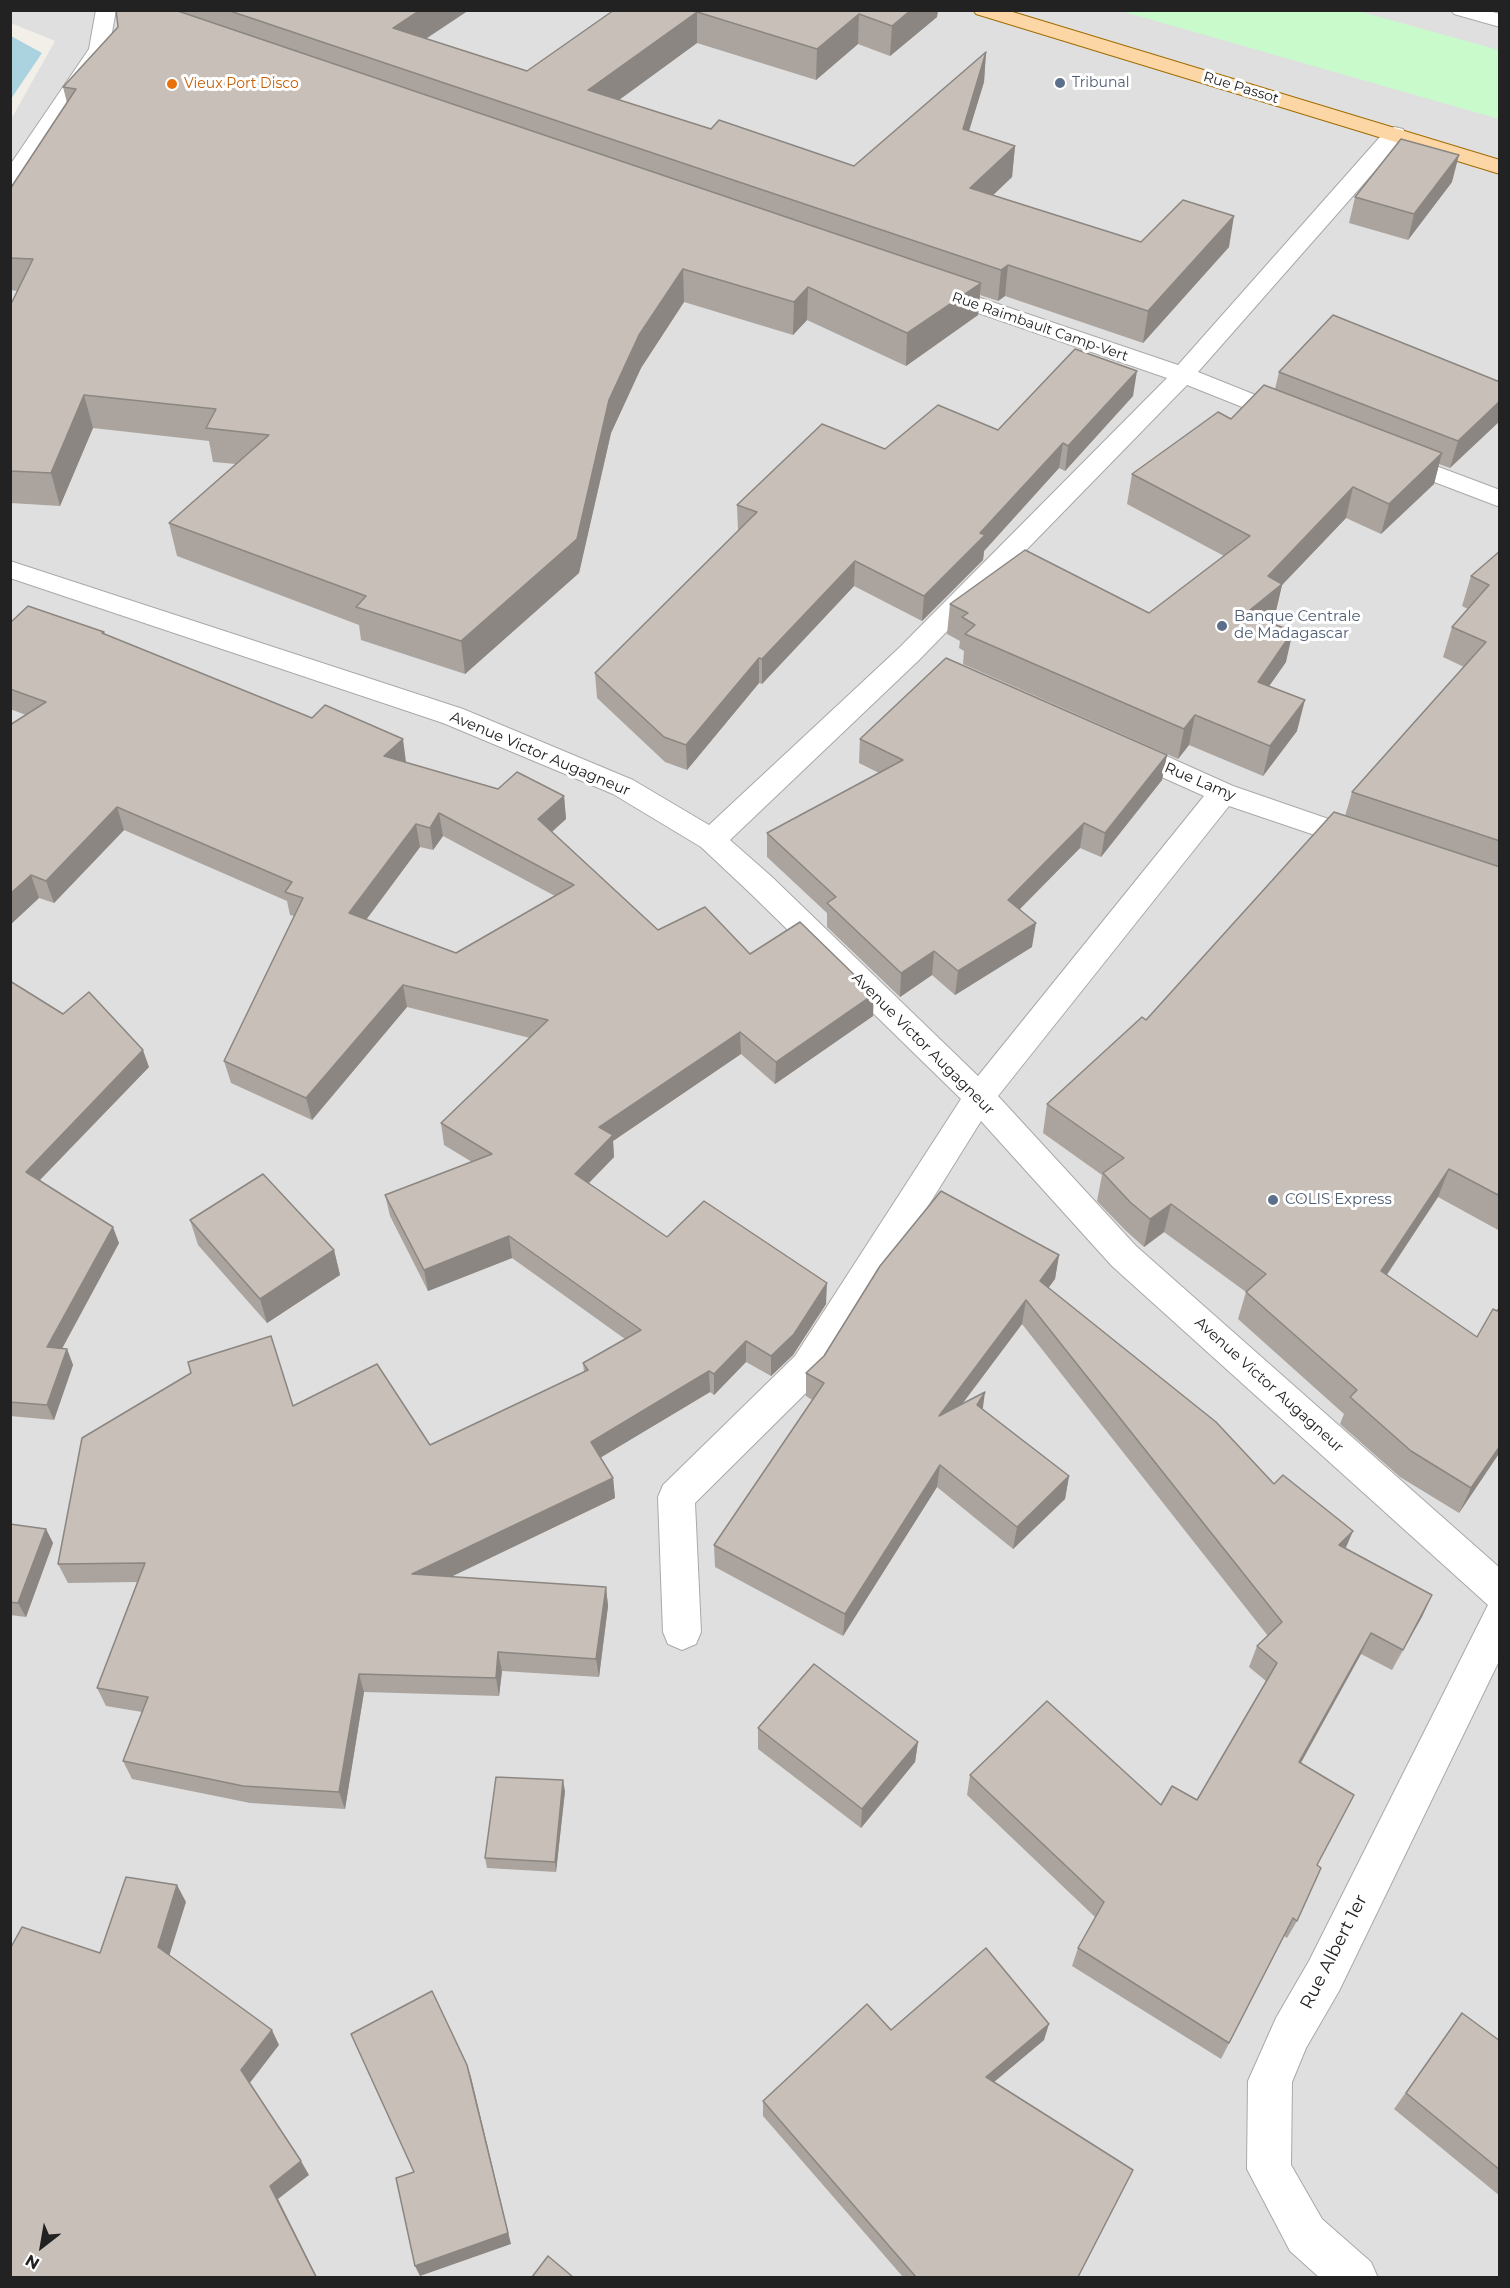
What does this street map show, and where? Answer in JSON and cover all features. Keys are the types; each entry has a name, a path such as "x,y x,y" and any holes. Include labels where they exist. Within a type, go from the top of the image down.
{"main road":[{"name":"Rue Passot","path":"983,10 1500,166"}],"street":[{"path":"1461,10 1499,21"},
{"path":"10,182 99,49 115,12"},
{"path":"711,840 920,659 1183,375 1395,134"},
{"name":"Rue Raimbault Camp-Vert","path":"913,283 1183,375 1314,427"},
{"path":"1379,452 1500,499"},
{"name":"Avenue Victor Augagneur","path":"10,569 453,716 623,787 711,840 761,885 979,1097 1124,1256 1500,1592"},
{"name":"Rue Lamy","path":"1104,740 1223,793 1389,850"},
{"path":"682,1632 676,1497 808,1367 979,1097 1223,793"},
{"name":"Rue Albert 1er","path":"1355,2277 1306,2235 1269,2169 1270,2081 1291,2033 1324,1976 1500,1618"}],"shaded area":[{"path":"11,11 1499,11 1499,2277 11,2278 10,121 55,41 11,23"}],"green space":[{"path":"1121,11 1358,11 1499,50 1499,119"}],"water":[{"path":"11,36 42,53 11,99"}],"building":[{"path":"116,10 175,10 981,283 907,333 808,287 794,302 683,269 639,335 609,400 577,539 461,641 356,607 366,596 169,523 269,435 206,428 216,409 84,395 51,473 10,471 10,306 33,259 10,258 10,189 76,89 63,87 118,27"},
{"path":"227,10 420,10 393,28 527,71 614,10 911,10 892,26 859,14 817,49 697,12 588,90 711,129 719,120 854,166 986,52 963,129 1015,146 970,188 1141,242 1183,200 1234,216 1148,311 1008,265 1001,270"},
{"path":"1401,139 1459,155 1414,214 1355,197"},
{"path":"1333,315 1500,382 1500,401 1458,441 1279,372"},
{"path":"1075,349 1137,371 1068,446 1063,443 980,533 985,535 924,596 855,561 762,659 759,658 686,745 664,737 595,673 757,512 737,505 822,424 885,449 938,405 998,430"},
{"path":"1264,385 1442,453 1389,504 1353,487 1268,576 1282,584 1245,614 1293,631 1258,682 1305,700 1270,746 1195,715 1184,729 965,634 975,625 962,617 968,613 950,604 1025,550 1149,613 1250,536 1132,474 1218,412 1231,419"},
{"path":"1500,551 1500,841 1352,792 1486,642 1452,627 1489,585 1471,576"},
{"path":"28,606 104,632 102,633 312,718 325,705 403,739 384,756 498,789 517,772 564,796 538,819 658,930 705,907 750,954 800,922 874,994 776,1062 740,1032 599,1127 613,1135 575,1174 667,1237 704,1201 827,1283 794,1334 771,1356 746,1341 714,1374 709,1371 591,1442 613,1478 412,1574 606,1587 596,1659 498,1652 496,1678 359,1674 339,1792 243,1786 123,1761 148,1697 97,1688 145,1563 58,1564 82,1438 191,1373 188,1362 271,1336 293,1406 377,1364 430,1445 588,1370 583,1363 641,1330 509,1236 424,1270 385,1195 492,1154 441,1123 548,1020 403,985 306,1098 224,1061 303,898 285,892 292,882 117,807 46,881 31,875 10,894 10,725 46,702 10,689 10,623","holes":["439,813 574,885 456,953 349,913 416,824 430,828"]},
{"path":"946,658 1167,755 1105,833 1084,823 1008,900 1036,923 958,971 934,951 901,973 827,903 836,897 767,833 903,760 860,739"},
{"path":"1334,812 1500,867 1500,1196 1449,1169 1381,1271 1477,1337 1493,1309 1497,1311 1500,1307 1500,1446 1471,1488 1411,1451 1350,1397 1357,1390 1246,1292 1266,1274 1171,1204 1150,1219 1130,1202 1103,1173 1124,1158 1047,1104 1142,1017 1146,1020"},
{"path":"10,981 63,1014 89,992 143,1050 26,1172 113,1227 47,1347 67,1349 47,1405 10,1402"},
{"path":"263,1174 334,1250 260,1299 190,1220"},
{"path":"941,1191 1059,1255 1040,1281 1216,1422 1274,1484 1283,1475 1353,1531 1339,1545 1432,1595 1403,1650 1371,1633 1299,1762 1354,1795 1317,1865 1321,1868 1297,1921 1293,1918 1229,2043 1078,1948 1104,1902 970,1775 1047,1701 1161,1805 1172,1786 1197,1800 1277,1663 1257,1646 1282,1622 1026,1300 939,1416 985,1392 977,1405 1069,1476 1017,1527 940,1465 845,1614 714,1545 824,1383 806,1373 824,1356 880,1266"},
{"path":"10,1524 46,1529 18,1603 10,1602"},
{"path":"814,1664 918,1742 862,1809 758,1728"},
{"path":"496,1777 563,1780 555,1862 485,1858"},
{"path":"126,1877 177,1885 158,1947 272,2030 241,2070 301,2161 270,2186 316,2277 10,2277 10,1949 22,1927 100,1953"},
{"path":"986,1948 1049,2024 986,2077 1133,2170 1078,2277 916,2277 763,2101 867,2004 891,2030"},
{"path":"432,1991 467,2065 508,2233 415,2266 396,2178 414,2172 351,2034"},
{"path":"1462,2013 1500,2041 1500,2170 1406,2093"},
{"path":"548,2256 573,2277 532,2277"}],"place":[{"name":"Tribunal","path":"1060,83"},
{"name":"Vieux Port Disco","path":"172,84"},
{"name":"Banque Centrale de Madagascar","path":"1222,626"},
{"name":"COLIS Express","path":"1273,1200"}]}
